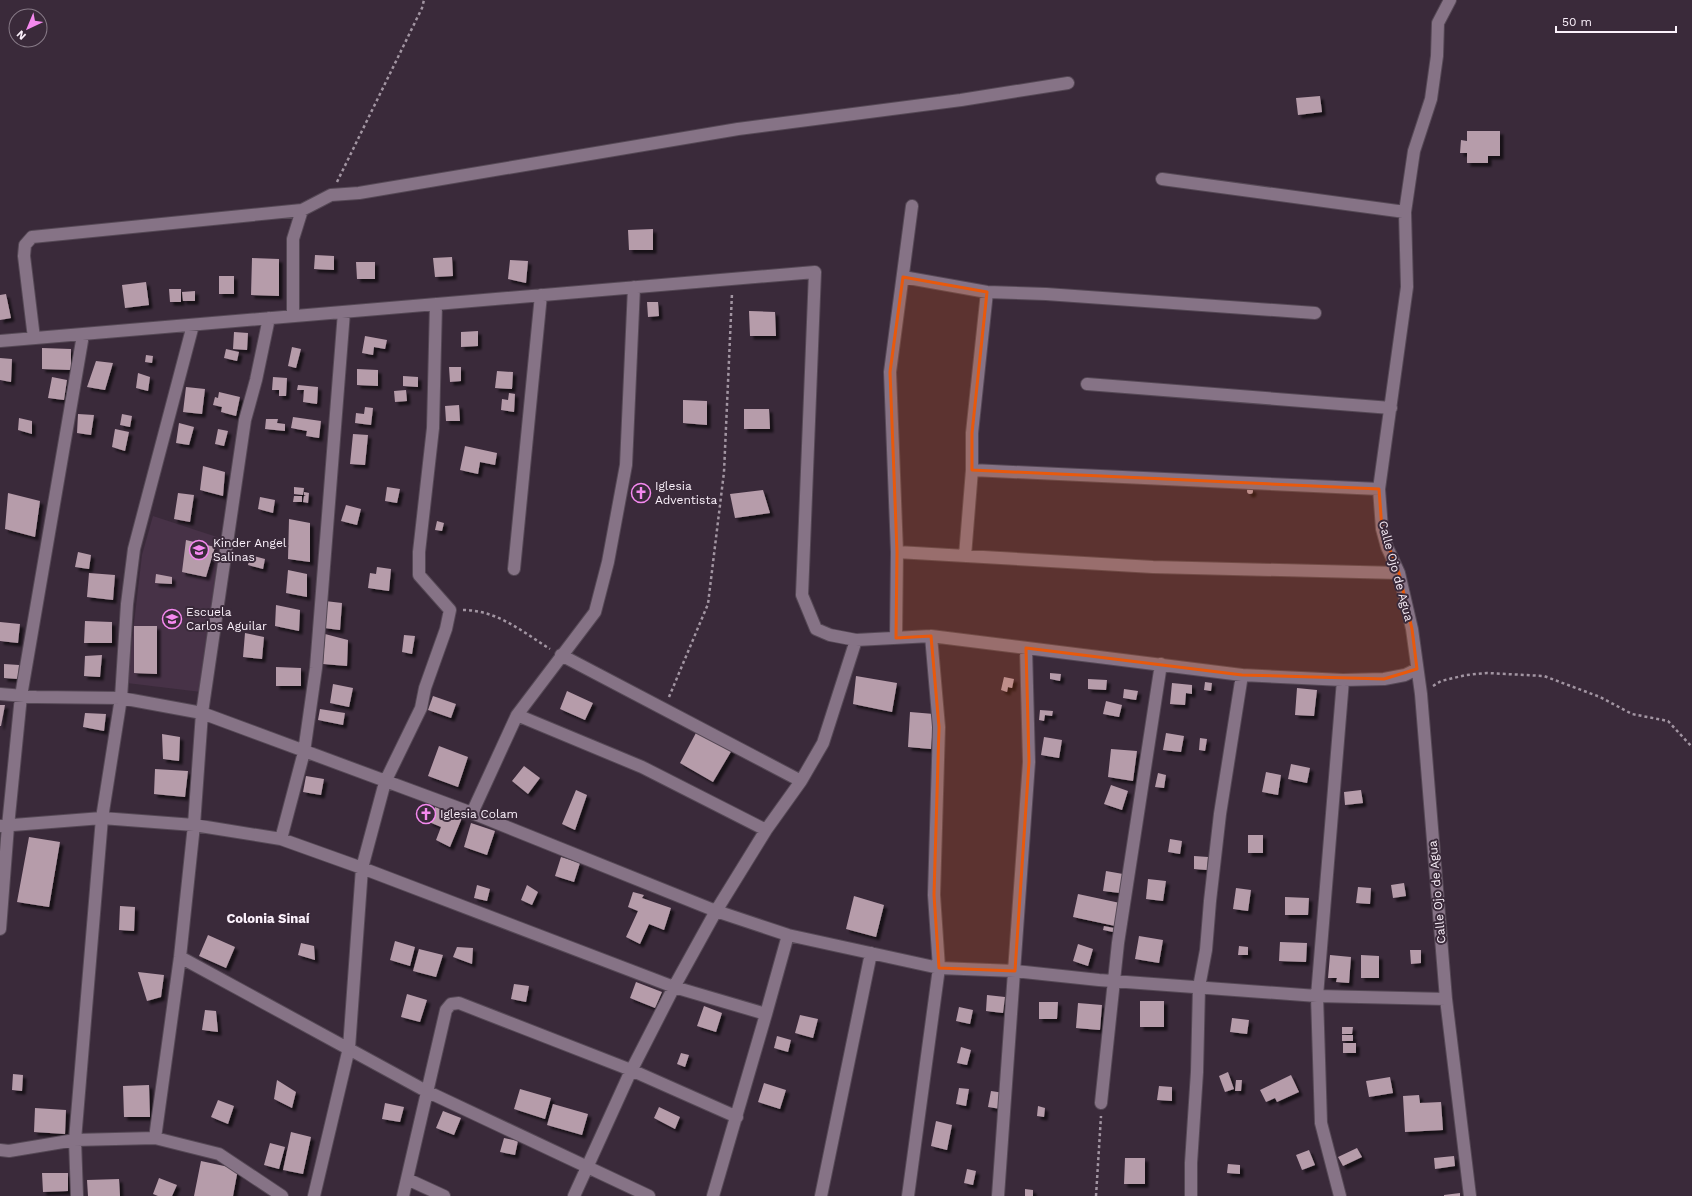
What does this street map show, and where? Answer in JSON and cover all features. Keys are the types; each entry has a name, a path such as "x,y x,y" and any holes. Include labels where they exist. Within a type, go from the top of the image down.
{"street":[{"name":"Calle Ojo de Agua","path":"1450,0 1438,23 1437,56 1431,99 1414,151 1406,212 1407,287 1379,489 1382,529 1387,547 1399,573 1412,629 1421,694 1446,999 1470,1196"},
{"path":"34,338 24,256 24,245 32,237 302,210 331,195 366,192 738,129 961,100 1068,83"},
{"path":"1162,179 1406,212"},
{"path":"896,638 897,552 890,372 912,206"},
{"path":"293,315 293,239 302,210"},
{"path":"0,341 815,272 802,595 816,629 830,635 856,640 931,636 1242,675 1343,680 1384,679 1405,675 1417,668"},
{"path":"903,277 986,292 1046,294 1315,313"},
{"path":"472,813 516,715 595,612 608,562 626,464 634,287"},
{"path":"965,556 972,470 972,433 986,292"},
{"path":"514,569 541,295"},
{"path":"314,1196 349,1048 362,868 385,782 420,708 425,688 446,630 450,610 419,575 419,552 433,428 436,304"},
{"path":"281,839 304,752 316,668 344,312"},
{"path":"155,1138 180,957 194,825 202,713 245,420 269,318"},
{"path":"77,1196 75,1140 102,818 121,698 127,604 134,549 192,325"},
{"path":"0,929 4,826 21,696 83,335"},
{"path":"1087,384 1391,408"},
{"path":"972,470 1379,489"},
{"path":"897,552 1153,567 1399,573"},
{"path":"908,1196 940,968 934,895 939,727 931,636"},
{"path":"574,1196 631,1070 674,987 716,911 766,830 801,781 823,743 856,640"},
{"path":"998,1196 1029,762 1026,648"},
{"path":"561,655 801,781"},
{"path":"1101,1103 1118,943 1161,664"},
{"path":"1190,1196 1197,1072 1199,987 1206,950 1220,814 1242,675"},
{"path":"1340,1196 1321,1123 1317,996 1343,680"},
{"path":"0,694 21,696 121,698 202,713 472,813 716,911 788,935 940,968 1014,971 1115,981 1317,996 1446,999"},
{"path":"516,715 642,767 766,830"},
{"path":"4,826 102,818 194,825 281,839 362,868 674,987 766,1014"},
{"path":"713,1196 738,1117 788,935"},
{"path":"822,1196 871,953"},
{"path":"180,957 426,1091 649,1196"},
{"path":"403,1196 426,1091 446,1010 451,1004 459,1003 631,1070 738,1117"},
{"path":"0,1150 9,1151 75,1140 155,1138 219,1154 282,1196"},
{"path":"407,1179 444,1196"}],"path":[{"path":"331,195 422,8 424,0"},
{"path":"664,709 708,604 724,472 733,279"},
{"path":"450,610 473,610 497,616 561,655"},
{"path":"1421,694 1441,681 1466,674 1487,673 1544,676 1600,696 1632,714 1668,721 1692,748"},
{"path":"1096,1196 1101,1103"}],"highlighted area":[{"path":"903,277 987,292 972,433 972,470 1379,489 1382,529 1399,573 1412,629 1417,669 1384,679 1242,675 1026,648 1029,762 1015,971 939,968 934,895 939,727 931,636 896,638 897,552 890,372"}],"shaded area":[{"name":"Escuela Carlos Aguilar","path":"153,516 220,538 201,692 127,683 142,555"}],"building":[{"path":"1320,96 1322,112 1298,115 1296,98"},
{"path":"1467,131 1500,131 1500,156 1488,156 1488,163 1467,163 1467,153 1460,153 1461,140 1467,141"},
{"path":"653,229 653,250 629,250 628,230"},
{"path":"315,255 334,256 334,270 314,269"},
{"path":"452,257 453,276 435,277 433,258"},
{"path":"252,258 279,259 279,296 251,295"},
{"path":"510,260 528,261 526,283 508,279"},
{"path":"356,262 375,262 375,279 357,279"},
{"path":"219,276 234,276 234,294 219,294"},
{"path":"146,282 149,305 125,308 122,285"},
{"path":"169,289 181,289 181,302 170,302"},
{"path":"195,291 195,301 183,301 182,292"},
{"path":"6,294 11,318 0,320 0,295"},
{"path":"647,302 658,302 659,316 648,317"},
{"path":"749,311 775,312 776,336 750,336"},
{"path":"478,331 478,346 461,347 461,332"},
{"path":"234,332 248,333 247,350 233,349"},
{"path":"365,336 387,340 385,349 374,347 373,355 362,353"},
{"path":"292,347 301,349 296,368 288,366"},
{"path":"42,348 71,349 71,370 42,369"},
{"path":"226,349 239,352 237,361 224,358"},
{"path":"146,355 153,356 152,363 145,362"},
{"path":"0,358 12,359 11,382 0,380"},
{"path":"96,361 113,363 105,390 87,387"},
{"path":"449,367 461,367 461,381 450,382"},
{"path":"357,369 378,370 378,386 357,385"},
{"path":"497,371 513,372 512,389 495,388"},
{"path":"138,373 150,377 148,391 136,388"},
{"path":"403,376 418,377 418,387 403,386"},
{"path":"52,377 67,380 64,400 48,398"},
{"path":"273,377 287,378 286,396 279,396 279,390 272,390"},
{"path":"298,385 318,387 317,404 303,402 304,390 297,390"},
{"path":"186,387 205,389 202,414 183,412"},
{"path":"406,390 407,401 395,402 394,391"},
{"path":"219,392 240,397 236,416 221,412 222,407 213,405 215,397 218,398"},
{"path":"509,393 515,394 514,412 501,410 502,399 508,400"},
{"path":"683,400 707,401 707,425 683,423"},
{"path":"459,405 460,421 446,421 445,406"},
{"path":"365,407 373,408 371,425 355,423 356,413 364,414"},
{"path":"744,409 769,409 770,429 744,429"},
{"path":"78,414 94,415 91,435 77,433"},
{"path":"122,414 132,416 130,427 120,425"},
{"path":"293,417 321,421 319,438 306,436 307,431 291,428"},
{"path":"19,418 32,421 32,434 18,430"},
{"path":"266,419 278,419 277,423 285,424 285,431 265,429"},
{"path":"179,423 194,427 189,445 176,443"},
{"path":"115,429 129,432 125,451 112,447"},
{"path":"218,429 228,431 224,446 215,444"},
{"path":"353,434 368,435 365,465 350,464"},
{"path":"465,446 497,453 495,465 480,462 478,474 460,470"},
{"path":"203,466 225,472 223,496 200,490"},
{"path":"294,487 304,488 303,495 294,494"},
{"path":"387,487 400,489 397,503 385,501"},
{"path":"1250,488 1253,491 1250,494 1247,491"},
{"path":"763,490 770,513 735,518 730,494"},
{"path":"304,492 309,493 308,503 303,502 304,496 306,496 304,495"},
{"path":"8,493 40,501 35,537 5,529"},
{"path":"178,493 194,495 190,522 174,519"},
{"path":"294,496 302,496 302,502 293,502"},
{"path":"260,497 275,500 273,513 258,509"},
{"path":"346,505 361,509 357,525 341,521"},
{"path":"289,519 310,523 310,562 288,559"},
{"path":"437,521 444,523 442,531 435,530"},
{"path":"186,540 215,547 206,577 182,572"},
{"path":"78,552 91,555 89,569 75,567"},
{"path":"250,555 265,559 263,569 248,565"},
{"path":"377,567 391,569 389,591 368,588 370,573 376,574"},
{"path":"288,570 307,574 307,597 286,593"},
{"path":"89,573 115,575 113,600 87,597"},
{"path":"156,574 172,577 172,584 155,583"},
{"path":"325,601 342,603 340,630 324,628"},
{"path":"276,605 300,610 299,631 275,626"},
{"path":"85,621 112,622 112,643 84,643"},
{"path":"0,622 20,624 18,643 0,641"},
{"path":"134,626 157,626 157,674 134,673"},
{"path":"245,633 264,637 262,659 243,657"},
{"path":"325,634 348,640 347,666 323,664"},
{"path":"404,635 415,636 412,654 402,652"},
{"path":"102,655 100,677 84,676 85,656"},
{"path":"4,664 19,665 18,679 4,678"},
{"path":"276,667 301,668 301,686 276,686"},
{"path":"1050,673 1061,674 1060,681 1050,679"},
{"path":"856,676 897,683 892,712 853,704"},
{"path":"1004,677 1014,679 1012,688 1008,687 1007,692 1001,690"},
{"path":"1088,679 1107,680 1106,690 1088,689"},
{"path":"1205,682 1212,683 1211,691 1204,690"},
{"path":"1172,683 1192,685 1192,694 1186,693 1185,705 1170,704"},
{"path":"333,684 353,688 349,707 330,703"},
{"path":"1297,688 1317,690 1314,716 1295,715"},
{"path":"1124,689 1138,691 1136,700 1123,698"},
{"path":"567,691 593,703 585,720 560,709"},
{"path":"433,696 456,704 451,718 428,710"},
{"path":"1106,701 1122,705 1119,717 1103,714"},
{"path":"0,705 5,705 1,726 0,726"},
{"path":"320,709 345,713 343,725 318,720"},
{"path":"1040,710 1053,711 1052,716 1045,715 1044,721 1039,720"},
{"path":"910,712 934,714 931,749 908,747"},
{"path":"85,713 106,714 104,731 83,727"},
{"path":"697,731 732,750 713,782 680,763"},
{"path":"1166,733 1184,736 1181,752 1163,750"},
{"path":"162,734 180,737 179,761 163,759"},
{"path":"1044,737 1062,740 1059,758 1041,755"},
{"path":"1200,738 1207,739 1205,751 1199,750"},
{"path":"439,746 468,757 458,787 428,776"},
{"path":"1111,749 1137,751 1133,781 1108,777"},
{"path":"1291,764 1310,768 1307,783 1288,779"},
{"path":"524,766 540,778 528,794 512,781"},
{"path":"155,769 188,771 185,797 154,794"},
{"path":"1266,772 1281,775 1278,795 1262,792"},
{"path":"1158,773 1166,775 1164,788 1155,787"},
{"path":"306,776 324,779 321,795 303,792"},
{"path":"1111,785 1128,791 1122,810 1104,804"},
{"path":"576,790 587,795 575,830 562,824"},
{"path":"1361,790 1363,803 1345,805 1344,792"},
{"path":"435,807 462,818 450,847 436,840 441,827 429,822"},
{"path":"471,823 495,831 487,855 464,847"},
{"path":"1248,835 1263,835 1263,853 1248,853"},
{"path":"29,837 60,842 49,907 17,902"},
{"path":"1170,839 1182,841 1180,854 1168,852"},
{"path":"1194,856 1208,857 1207,870 1194,869"},
{"path":"561,857 580,863 574,882 555,876"},
{"path":"1106,871 1123,874 1120,893 1103,891"},
{"path":"1148,879 1166,881 1163,901 1146,899"},
{"path":"1404,883 1406,896 1393,898 1391,885"},
{"path":"477,885 490,889 487,901 474,898"},
{"path":"527,885 538,892 532,905 521,900"},
{"path":"1358,887 1371,888 1370,904 1356,903"},
{"path":"1236,888 1251,890 1248,911 1233,909"},
{"path":"633,892 644,895 642,898 671,908 664,930 649,924 640,944 626,937 638,911 628,907"},
{"path":"1078,894 1120,903 1115,926 1073,917"},
{"path":"854,896 884,905 876,937 846,929"},
{"path":"1285,897 1309,898 1308,915 1285,915"},
{"path":"120,906 135,907 134,931 119,930"},
{"path":"1104,926 1114,928 1113,932 1103,930"},
{"path":"208,935 235,947 226,968 199,956"},
{"path":"1139,936 1163,940 1159,963 1135,959"},
{"path":"395,941 415,947 410,966 390,960"},
{"path":"1280,942 1307,943 1306,962 1279,961"},
{"path":"301,943 314,946 315,960 298,955"},
{"path":"1078,944 1093,949 1088,966 1073,961"},
{"path":"1239,946 1248,947 1248,955 1238,955"},
{"path":"457,947 473,948 472,964 453,957"},
{"path":"419,949 443,955 436,977 413,971"},
{"path":"1410,950 1421,950 1421,963 1411,964"},
{"path":"1330,955 1351,957 1349,983 1336,982 1337,978 1328,978"},
{"path":"1361,955 1379,956 1379,978 1361,978"},
{"path":"138,972 164,975 161,997 147,1001"},
{"path":"636,982 662,992 655,1008 630,998"},
{"path":"514,984 529,986 526,1002 511,999"},
{"path":"407,994 427,1000 420,1022 401,1017"},
{"path":"987,995 1005,997 1003,1013 986,1011"},
{"path":"1140,1001 1164,1001 1164,1027 1140,1027"},
{"path":"1039,1002 1058,1002 1057,1019 1039,1019"},
{"path":"1078,1003 1102,1005 1100,1030 1076,1028"},
{"path":"704,1006 722,1013 716,1032 697,1026"},
{"path":"959,1007 973,1010 970,1024 956,1021"},
{"path":"205,1010 216,1011 218,1032 202,1030"},
{"path":"800,1015 818,1019 813,1038 795,1033"},
{"path":"1232,1018 1249,1020 1247,1034 1230,1032"},
{"path":"1342,1027 1353,1027 1352,1034 1342,1034"},
{"path":"1342,1035 1353,1035 1353,1041 1342,1041"},
{"path":"777,1036 791,1040 788,1052 774,1048"},
{"path":"1343,1043 1356,1043 1356,1053 1343,1053"},
{"path":"961,1047 971,1050 967,1065 957,1063"},
{"path":"681,1053 689,1055 685,1067 677,1064"},
{"path":"1228,1072 1234,1089 1225,1092 1219,1076"},
{"path":"13,1074 23,1075 22,1091 12,1090"},
{"path":"1291,1075 1299,1092 1277,1102 1275,1098 1266,1102 1260,1090"},
{"path":"1390,1077 1393,1093 1369,1097 1366,1081"},
{"path":"277,1080 296,1092 292,1108 274,1099"},
{"path":"1236,1080 1242,1080 1241,1091 1235,1091"},
{"path":"764,1083 786,1090 780,1109 758,1102"},
{"path":"149,1085 150,1117 124,1117 123,1086"},
{"path":"1159,1086 1172,1087 1172,1101 1157,1100"},
{"path":"959,1088 969,1089 966,1106 956,1104"},
{"path":"520,1089 551,1098 545,1119 514,1109"},
{"path":"991,1091 1004,1093 1001,1109 988,1107"},
{"path":"1419,1095 1420,1103 1441,1102 1443,1130 1405,1132 1403,1096"},
{"path":"218,1100 234,1106 228,1124 211,1117"},
{"path":"385,1103 404,1107 400,1122 382,1119"},
{"path":"553,1104 588,1114 582,1135 547,1125"},
{"path":"1038,1106 1045,1108 1044,1117 1037,1116"},
{"path":"659,1107 680,1117 675,1129 654,1118"},
{"path":"35,1108 66,1110 65,1134 34,1132"},
{"path":"443,1111 461,1118 454,1135 436,1128"},
{"path":"936,1121 952,1125 947,1150 931,1146"},
{"path":"291,1132 311,1137 303,1174 283,1170"},
{"path":"504,1138 518,1141 515,1155 500,1152"},
{"path":"270,1143 285,1147 279,1169 264,1165"},
{"path":"1357,1148 1362,1157 1343,1166 1338,1157"},
{"path":"1309,1150 1315,1165 1302,1170 1296,1155"},
{"path":"1454,1156 1455,1166 1435,1169 1434,1158"},
{"path":"1125,1158 1145,1158 1145,1184 1124,1184"},
{"path":"201,1161 238,1169 233,1196 194,1196"},
{"path":"1228,1164 1240,1165 1240,1174 1227,1173"},
{"path":"967,1169 976,1171 973,1185 964,1183"},
{"path":"42,1173 68,1173 68,1191 43,1192"},
{"path":"159,1178 177,1185 172,1196 158,1196 153,1194"},
{"path":"119,1179 120,1196 88,1196 87,1180"},
{"path":"1025,1189 1033,1190 1033,1196 1025,1196"},
{"path":"1460,1193 1460,1196 1444,1196 1444,1195"}],"place":[{"name":"Iglesia Adventista","path":"641,493"},
{"name":"Kinder Angel Salinas","path":"199,550"},
{"name":"Escuela Carlos Aguilar","path":"172,619"},
{"name":"Iglesia Colam","path":"426,814"}],"district":[{"name":"Colonia Sinaí","path":"268,918"}]}
